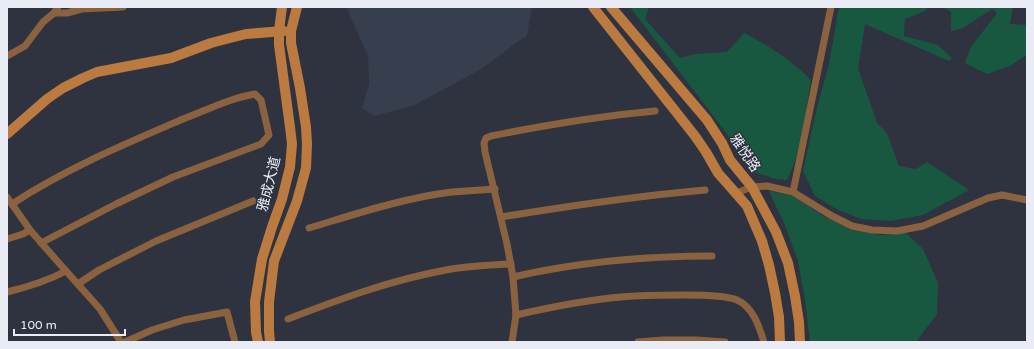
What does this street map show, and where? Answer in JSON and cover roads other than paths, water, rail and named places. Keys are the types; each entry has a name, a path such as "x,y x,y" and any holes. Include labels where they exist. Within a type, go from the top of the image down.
{"street":[{"path":"7,56 25,46 43,22 56,10 67,13 82,9 124,7"},
{"name":"雅成大道","path":"258,342 256,332 256,302 262,259 282,199 290,167 292,144 278,45 282,7"},
{"path":"270,342 269,302 274,261 297,201 306,168 306,127 291,43 291,31 297,7"},
{"path":"593,7 695,136 718,172 747,206 762,241 769,265 779,317 780,342"},
{"name":"雅悦路","path":"612,7 707,120 722,143 730,160 752,187 776,232 788,263 799,322 800,342"},
{"path":"793,192 831,7"},
{"path":"7,134 47,98 63,88 97,72 171,58 211,43 246,34 291,31"},
{"path":"12,204 67,172 153,132 236,98 255,94 261,100 269,135 261,144 174,177 116,204 41,242"},
{"path":"512,342 516,315 513,277 495,189 485,152 484,144 486,138 539,126 655,111"},
{"path":"736,193 752,187 767,186 793,192 832,216 852,226 872,230 897,231 923,226 988,198 1002,195 1027,200"},
{"path":"309,228 374,209 419,198 451,192 495,189"},
{"path":"501,216 616,199 705,190"},
{"path":"7,197 30,230 100,309 121,342"},
{"path":"78,284 100,270 156,241 253,201"},
{"path":"7,239 24,234 30,230"},
{"path":"513,277 589,263 712,256"},
{"path":"288,319 330,302 378,286 414,277 448,270 511,264"},
{"path":"7,292 28,287 66,271"},
{"path":"516,315 573,304 621,297 658,295 715,296 737,300 747,307 755,317 764,342"},
{"path":"125,342 152,330 184,320 226,312 235,342"},
{"path":"638,342 696,340 725,342"}]}
